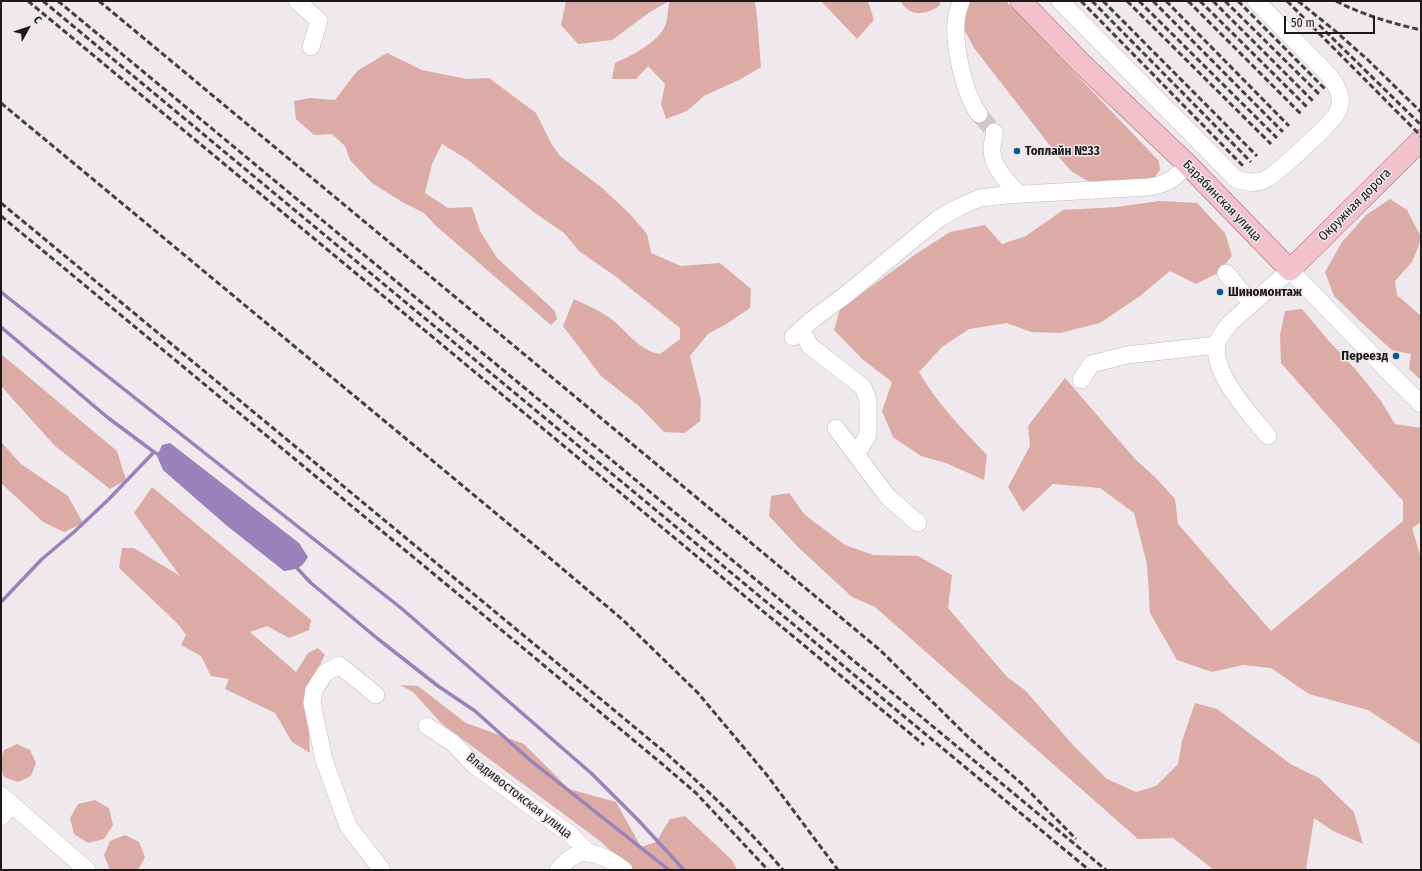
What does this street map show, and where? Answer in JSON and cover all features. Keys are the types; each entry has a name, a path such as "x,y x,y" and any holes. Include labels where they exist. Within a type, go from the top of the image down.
{"main road":[{"name":"Барабинская улица","path":"1021,1 1082,64 1188,165 1290,270"},
{"name":"Окружная дорога","path":"1290,270 1421,140"}],"street":[{"path":"296,1 319,21 311,47"},
{"path":"961,1 956,22 961,70 966,88 979,114"},
{"path":"1060,1 1236,179 1244,183 1267,179 1278,170 1325,127 1338,112 1341,101 1339,92 1324,71 1256,1"},
{"path":"994,132 995,137 992,150 994,162 1018,194"},
{"path":"856,454 868,435 868,400 863,387 810,346 797,333 938,219 959,207 980,198 1018,194 1162,185 1173,179 1188,165"},
{"path":"1268,436 1228,385 1218,365 1217,345 1222,334 1230,323 1290,270"},
{"name":"Барабинская улица","path":"1290,270 1421,404"},
{"path":"1226,273 1251,303"},
{"path":"1081,380 1091,364 1127,355 1217,345"},
{"path":"836,428 888,497 918,523"},
{"path":"376,695 339,665 325,674 314,690 312,703 324,760 348,826 382,870"},
{"name":"Владивостокская улица","path":"427,726 453,743 474,765 571,835 590,854"},
{"path":"5,806 78,867"},
{"path":"558,870 566,861 578,854 590,854 606,858 624,870"}],"shaded area":[{"path":"566,1 669,1 650,12 612,40 578,44 561,25"},
{"path":"669,1 755,1 761,67 741,79 704,96 687,111 666,119 661,104 665,84 648,66 636,79 612,79 615,63 643,48 661,32 667,20"},
{"path":"821,1 868,1 874,20 857,39"},
{"path":"900,1 940,1 940,5 927,12 916,13 908,10"},
{"path":"969,1 1006,1 1159,161 1160,170 1154,178 1099,184 1086,180 1071,171 974,48 965,31 965,18"},
{"path":"387,53 422,70 466,79 489,78 536,113 551,143 560,156 601,187 630,214 647,234 651,253 681,266 720,263 751,289 750,308 708,334 690,356 701,400 700,421 685,433 664,432 639,406 601,376 563,326 574,299 606,315 639,344 652,352 660,354 680,339 680,328 615,276 579,251 564,233 535,213 468,160 442,144 432,164 425,193 448,208 472,207 480,231 497,258 555,311 557,319 551,325 436,226 424,213 402,202 372,183 350,160 345,146 332,134 314,135 296,119 294,101 310,98 335,100 357,71"},
{"path":"1390,199 1407,210 1421,237 1412,262 1395,281 1397,295 1421,316 1421,380 1409,369 1411,354 1392,350 1364,325 1334,296 1325,272 1342,242 1366,215"},
{"path":"1159,201 1197,203 1225,233 1232,256 1218,273 1196,284 1170,271 1140,296 1100,323 1060,333 1031,332 1007,323 969,329 942,347 919,372 942,405 987,455 984,480 946,463 921,456 893,437 882,411 892,382 862,359 834,330 840,309 916,254 950,232 985,225 1002,244 1026,236 1063,210 1117,207"},
{"path":"1302,309 1357,371 1381,401 1395,424 1421,428 1421,522 1412,528 1421,558 1421,745 1368,710 1309,694 1271,668 1243,665 1212,672 1177,660 1150,613 1147,564 1134,513 1100,488 1053,484 1023,512 1008,487 1030,446 1028,426 1065,378 1135,459 1156,478 1175,499 1178,524 1271,631 1403,521 1403,501 1281,363 1280,335 1285,311"},
{"path":"1,354 117,451 126,480 110,489 55,446 1,386"},
{"path":"1,442 21,464 68,496 83,523 64,532 43,522 1,483"},
{"path":"170,443 299,543 308,557 303,564 295,569 284,571 226,525 163,470 157,456 162,445"},
{"path":"152,487 311,620 309,630 289,638 267,626 250,632 296,672 308,653 318,648 325,655 307,690 310,753 292,742 275,713 225,689 229,679 211,676 201,656 181,645 186,635 178,624 119,568 122,548 134,548 180,576 134,513"},
{"path":"789,493 805,515 845,545 873,555 918,556 952,575 948,608 1007,677 1025,690 1073,745 1107,779 1136,792 1156,786 1178,764 1182,741 1195,703 1217,709 1292,765 1319,778 1354,812 1363,844 1333,831 1314,818 1306,870 1214,870 1173,838 1138,839 875,607 852,597 799,548 769,516 771,496"},
{"path":"400,685 418,686 466,723 524,744 569,789 616,802 641,847 656,842 670,819 685,816 732,860 737,870 632,870 600,841 442,724 413,692"},
{"path":"17,744 30,750 36,763 31,776 18,782 4,777 1,764 4,750"},
{"path":"95,800 109,808 113,825 104,839 88,843 74,834 70,818 78,804"},
{"path":"125,835 139,842 145,857 138,870 110,870 104,855 110,841"}],"waterway":[{"path":"1,292 401,608 591,773 639,821 684,870"},
{"path":"1,327 107,417 154,452 162,456"},
{"path":"1,602 42,559 74,532 109,499 154,452"},
{"path":"295,566 311,583 378,639 438,686 475,711 530,760 669,870"}],"tunnel":[{"path":"979,114 994,132"}],"railway":[{"path":"28,1 924,745"},
{"path":"43,1 1089,870"},
{"path":"58,1 1106,870"},
{"path":"99,1 880,650 968,737 1022,784 1076,839"},
{"path":"1081,1 1245,168"},
{"path":"1092,1 1251,162"},
{"path":"1103,1 1257,156"},
{"path":"1127,1 1271,144"},
{"path":"1139,1 1277,138"},
{"path":"1153,1 1283,132"},
{"path":"1166,1 1289,126"},
{"path":"1188,1 1301,114"},
{"path":"1200,1 1308,108"},
{"path":"1213,1 1314,102"},
{"path":"1225,1 1320,95"},
{"path":"1238,1 1326,90"},
{"path":"1287,1 1421,136"},
{"path":"1298,1 1368,60 1421,112"},
{"path":"1336,1 1377,18 1421,30"},
{"path":"1319,25 1421,125"},
{"path":"1,103 623,620 698,693 766,774 838,870"},
{"path":"1,203 667,754 742,825 783,870"},
{"path":"1,216 661,763 696,793 768,870"}],"place":[{"name":"Топлайн №33","path":"1017,151"},
{"name":"Шиномонтаж","path":"1220,292"},
{"name":"Переезд","path":"1396,356"}]}
